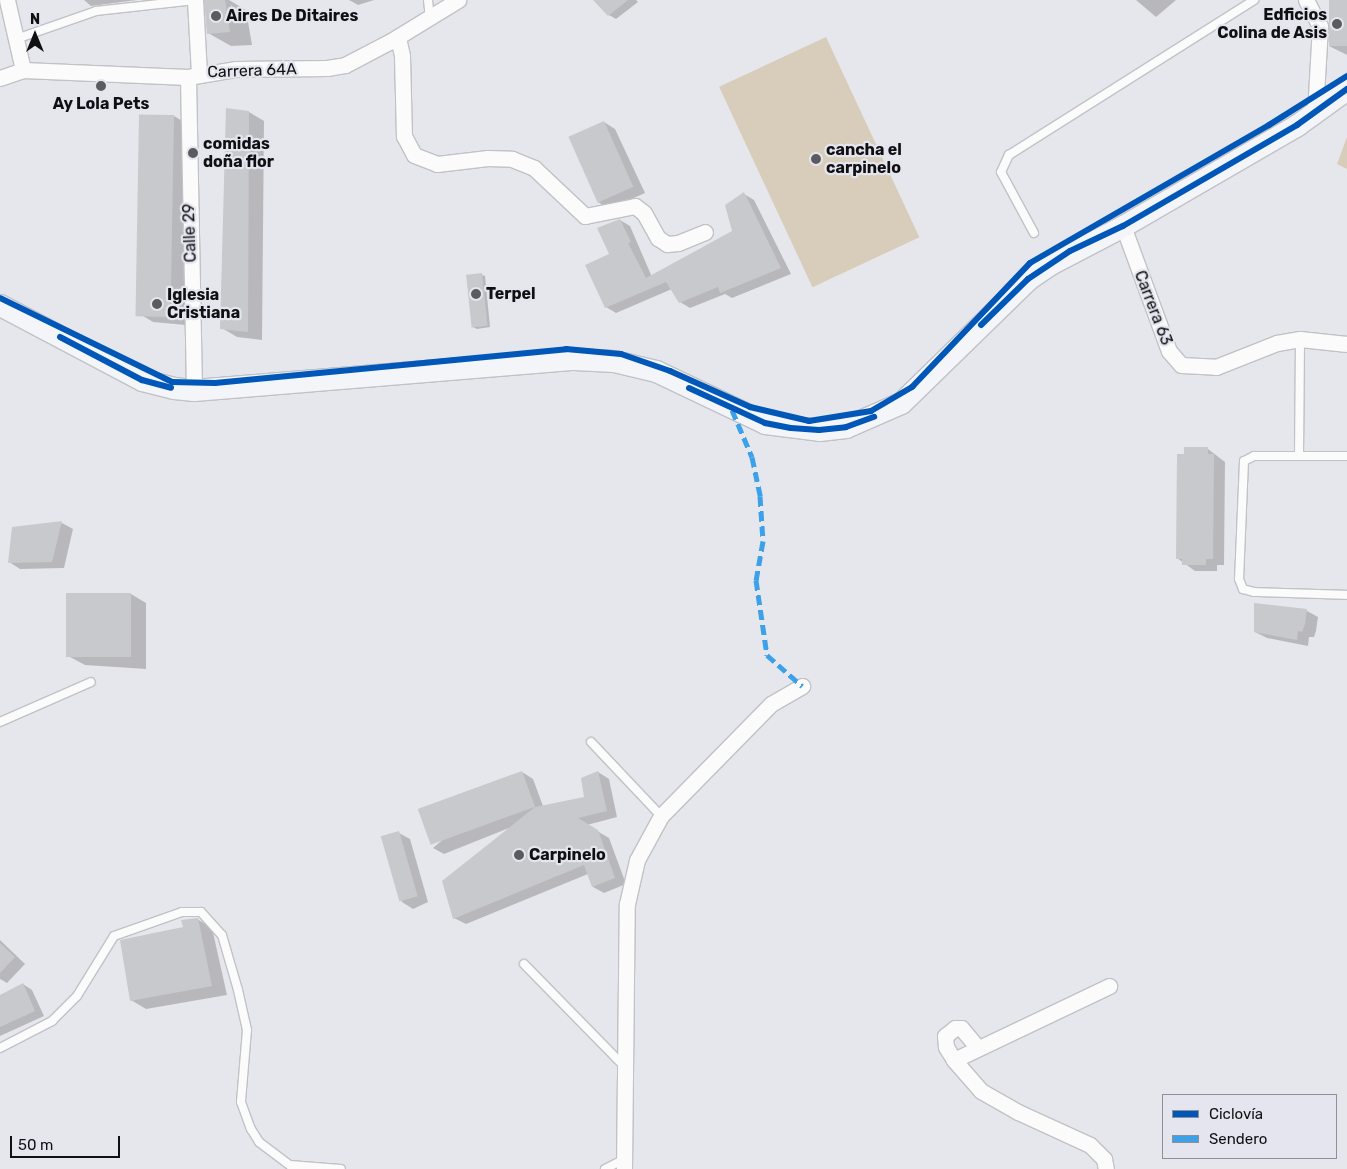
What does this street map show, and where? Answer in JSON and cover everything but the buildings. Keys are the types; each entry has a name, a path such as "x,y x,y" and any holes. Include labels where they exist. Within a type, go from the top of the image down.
{"street":[{"path":"7,0 6,22 16,39 23,70"},
{"name":"Calle 29","path":"194,390 195,0"},
{"name":"Carrera 64A","path":"0,78 23,70 194,75 236,69 327,68 345,65 398,38 458,0"},
{"path":"1306,0 1320,26 1316,113"},
{"path":"398,38 402,56 404,136 414,155 437,164 488,158 512,159 534,168 585,216 635,206 644,213 658,238 667,244 678,243 705,232"},
{"path":"0,305 142,380 194,390 574,358 614,361 656,371 765,423 818,430 846,427 901,403 1028,279 1070,250 1122,226 1316,113 1347,89"},
{"name":"Carrera 63","path":"1122,226 1169,351 1181,365 1216,367 1277,343 1300,338 1347,344"},
{"path":"625,1164 624,1066 627,904 637,860 662,816 771,704 802,686"},
{"path":"954,1060 1109,986"},
{"path":"978,1048 966,1032 955,1028 945,1036 944,1042 954,1060 981,1091 1018,1112 1090,1145 1104,1159 1106,1169"}],"lane":[{"path":"16,39 96,11 195,0"},
{"path":"428,0 430,18"},
{"path":"1034,232 1001,172 1009,154 1254,0"},
{"path":"1299,456 1300,338"},
{"path":"1347,456 1254,456 1244,461 1240,585 1243,589 1254,592 1347,595"},
{"path":"0,722 91,682"},
{"path":"592,742 662,816"},
{"path":"0,1048 52,1020 77,996 114,936 182,912 201,912 222,935 238,990 246,1030 241,1102 251,1130 259,1142 290,1164 341,1169"},
{"path":"524,964 624,1066"},
{"path":"605,1169 625,1164"}],"shaded area":[{"name":"cancha el carpinelo","path":"826,37 919,237 812,287 719,87"},
{"path":"1347,137 1347,169 1337,164"}],"marked path":[{"path":"732,410 752,457 760,496 763,541 756,580 767,655 802,686"}],"cycle path":[{"path":"0,298 172,382 215,383 566,349 621,354 670,371 750,407 809,421 871,411 912,387 1030,263 1269,125 1347,76"},
{"path":"981,325 1028,279 1070,251 1123,226 1297,125 1347,89"},
{"path":"60,337 142,380 171,388"},
{"path":"689,388 765,423 791,428 819,430 846,427 874,417"}],"place":[{"name":"Aires De Ditaires","path":"216,16"},
{"name":"Edficios Colina de Asis","path":"1337,24"},
{"name":"Ay Lola Pets","path":"101,86"},
{"name":"comidas doña flor","path":"193,153"},
{"name":"cancha el carpinelo","path":"816,159"},
{"name":"Terpel","path":"476,294"},
{"name":"Iglesia Cristiana","path":"157,304"},
{"name":"Carpinelo","path":"519,855"}]}
